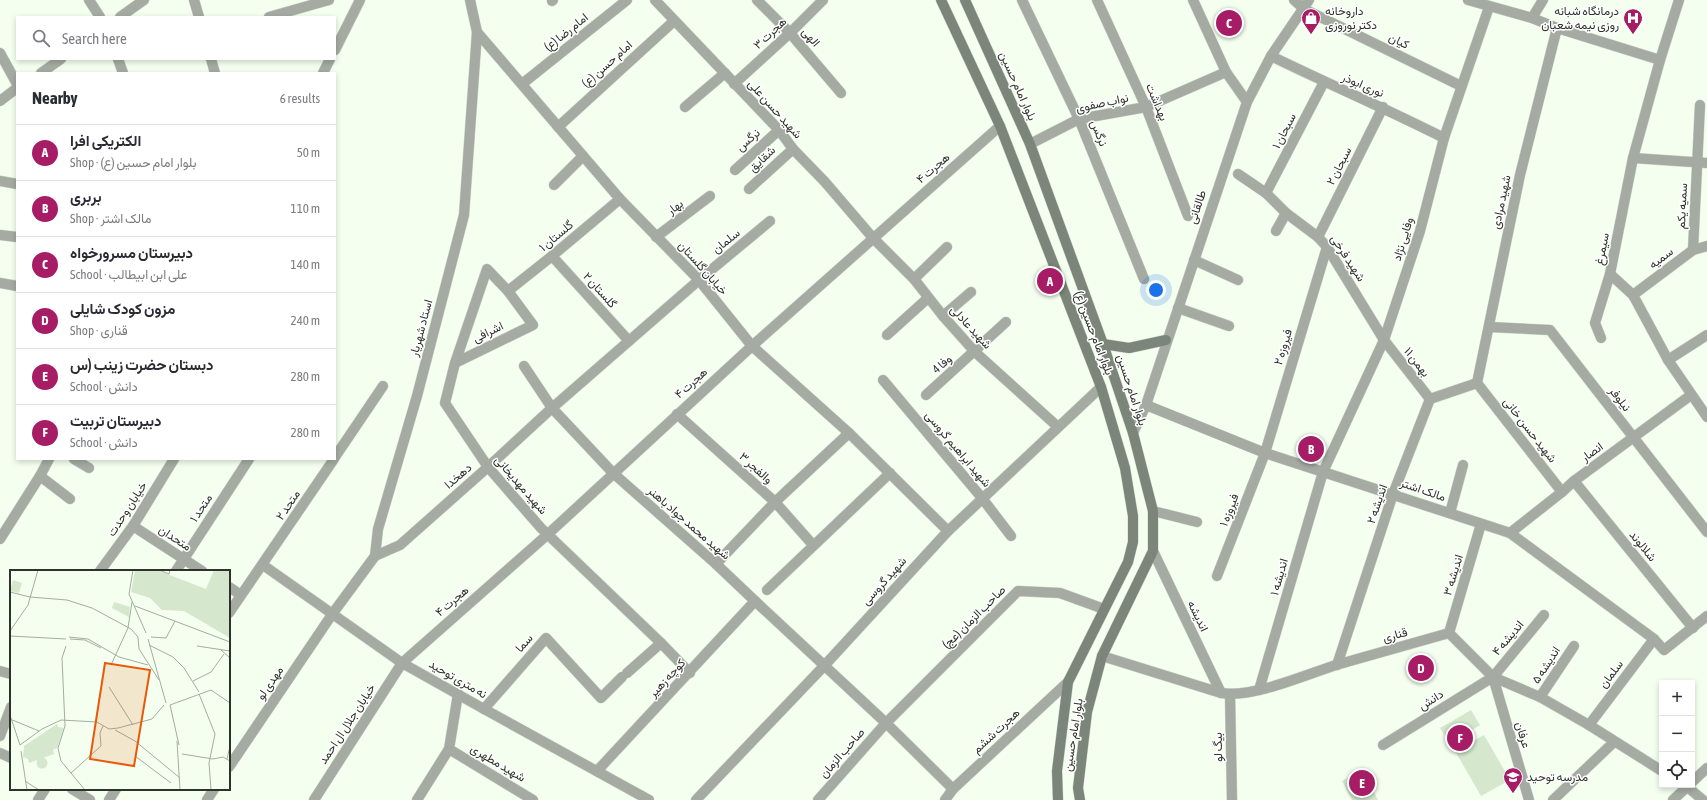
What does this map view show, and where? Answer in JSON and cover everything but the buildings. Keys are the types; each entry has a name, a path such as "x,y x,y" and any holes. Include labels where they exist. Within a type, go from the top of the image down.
{"main road":[{"name":"بلوار امام حسین (ع)","path":"941,0 1000,126 1101,387 1125,468 1133,516 1133,542 1128,562 1068,682"},
{"name":"بلوار امام حسین","path":"965,0 1030,144 1104,344 1133,433 1153,511 1153,551 1102,656 1087,712 1078,788 1080,800"},
{"path":"1104,344 1129,348 1166,340"},
{"name":"بلوار امام حسین","path":"1058,800 1057,771 1068,682"}],"street":[{"path":"89,0 99,16"},
{"path":"121,16 144,0"},
{"path":"194,0 199,16"},
{"path":"273,16 329,0"},
{"path":"336,48 360,0"},
{"name":"خیابان گلستان","path":"470,0 477,32 620,199 699,280 752,346 849,433 948,531"},
{"name":"امام رضا (ع)","path":"522,84 627,0"},
{"name":"شهید حسن علی","path":"655,0 779,130 792,149 825,182 873,238"},
{"name":"الهی","path":"757,0 790,33 841,93"},
{"name":"هجرت ۳","path":"734,84 790,33 823,0"},
{"name":"نرگس","path":"1022,0 1079,119 1144,279"},
{"name":"بهداشت","path":"1097,0 1146,107 1188,216"},
{"path":"1193,0 1226,72 1247,102"},
{"path":"1294,0 1306,4"},
{"path":"1468,0 1532,18 1557,28 1660,60"},
{"path":"1532,18 1543,0"},
{"name":"سیمرغ","path":"1680,0 1660,60 1633,158 1610,274 1633,296 1668,360 1707,417"},
{"name":"طالقانی","path":"1133,433 1146,404 1166,340 1247,102 1271,56 1306,4"},
{"name":"کیان","path":"1306,4 1461,86"},
{"name":"وفایی نژاد","path":"1323,472 1384,340 1420,231 1444,138 1489,7"},
{"name":"امام حسن (ع)","path":"558,127 674,21"},
{"name":"شهید مرادی","path":"1477,383 1520,175 1557,28"},
{"name":"استاد شهریار","path":"375,556 378,529 417,396 464,215 477,32"},
{"path":"0,53 16,82"},
{"name":"نوری ابوذر","path":"1271,56 1324,82 1383,107 1444,138"},
{"path":"44,72 61,60"},
{"path":"211,60 215,72"},
{"path":"324,72 330,60"},
{"name":"نواب صفوی","path":"1030,144 1079,119 1146,107 1226,72"},
{"path":"685,107 725,73"},
{"name":"سبحان ۱","path":"1266,193 1324,82"},
{"path":"0,101 16,89"},
{"name":"سمیه یکم","path":"1693,250 1702,163 1700,105"},
{"name":"سبحان ۲","path":"1318,237 1383,107"},
{"name":"هجرت ۴","path":"402,663 547,535 752,346 1000,126"},
{"name":"نرگس","path":"735,170 779,130"},
{"name":"شقایق","path":"749,189 792,149"},
{"path":"554,185 583,156"},
{"path":"1633,158 1702,163"},
{"name":"شهید فرخی","path":"1238,174 1266,193 1286,213 1318,237 1327,247 1384,340"},
{"path":"0,181 16,184"},
{"name":"بهار","path":"656,237 710,196"},
{"name":"گلستان ۱","path":"508,291 620,199"},
{"path":"1276,231 1286,213"},
{"name":"سلمان","path":"699,280 770,222"},
{"path":"0,235 16,237"},
{"name":"شهید عادلی","path":"873,238 914,279 943,316 975,352 1058,426"},
{"name":"سمیه","path":"1633,296 1693,250 1707,246"},
{"path":"914,279 947,247"},
{"name":"فیروزه ۲","path":"1265,453 1327,247"},
{"name":"گلستان ۲","path":"552,256 629,341"},
{"path":"1194,260 1238,280"},
{"name":"شهید مهدیخانی","path":"508,291 487,269 455,363 445,403 488,467 547,535 661,643 690,673"},
{"path":"1601,338 1595,323 1610,274"},
{"path":"552,408 699,280"},
{"path":"0,283 16,286"},
{"name":"اشرافی","path":"455,363 533,325 508,291"},
{"path":"943,316 971,292"},
{"path":"887,335 928,298"},
{"path":"1178,308 1229,326"},
{"name":"وفا 4","path":"926,395 975,352 1006,322"},
{"name":"نیلوفر","path":"1489,327 1550,330 1707,532"},
{"path":"1668,360 1707,335"},
{"name":"بهمن ۱۱","path":"1384,340 1430,399"},
{"name":"شهید محمد جواد باهنر","path":"524,366 552,408 613,473 716,564 886,723 953,789"},
{"name":"شهید ابراهیم گروسی","path":"883,380 982,498 1010,536"},
{"path":"1430,399 1477,383"},
{"name":"شهید حسن خانی","path":"1477,383 1562,492"},
{"name":"متحد ۲","path":"336,455 383,386"},
{"name":"شهید گروسی","path":"696,800 824,666 948,531 1101,387"},
{"name":"انصار","path":"1510,533 1574,481 1691,395"},
{"name":"اندیشه ۲","path":"1337,665 1393,494 1430,399"},
{"name":"مالک اشتر","path":"1146,404 1265,453 1510,533 1654,639 1664,650 1693,628"},
{"name":"دهخدا","path":"375,556 400,544 488,467 552,408"},
{"name":"والفجر ۳","path":"677,414 775,502 813,545"},
{"path":"716,564 775,502 849,433"},
{"name":"فیروزه ۱","path":"1218,576 1265,453"},
{"path":"0,539 48,460"},
{"path":"76,460 89,468"},
{"name":"خیابان وحدت","path":"101,570 133,526 173,460"},
{"name":"متحد ۱","path":"177,570 248,460"},
{"name":"متحد ۲","path":"230,612 263,565 333,460"},
{"path":"1450,513 1463,465"},
{"name":"اندیشه ۱","path":"1259,690 1323,472"},
{"path":"767,590 890,473"},
{"path":"40,476 70,499"},
{"name":"شلالوند","path":"1574,481 1693,628"},
{"path":"1153,511 1197,522"},
{"name":"اندیشه ۳","path":"1449,633 1481,524"},
{"name":"متحدان","path":"133,526 200,570"},
{"name":"اندیشه","path":"1153,551 1225,694"},
{"path":"333,613 375,556"},
{"name":"نه متری توحید","path":"263,565 402,663 649,800"},
{"path":"230,588 241,595"},
{"name":"صاحب الزمان (عج)","path":"886,723 1018,592 1060,593 1104,609"},
{"name":"کوچه زهیر","path":"597,771 755,602"},
{"name":"مهدی لو","path":"230,766 333,613"},
{"name":"اندیشه ۴","path":"1493,677 1544,615"},
{"path":"1693,628 1707,616"},
{"path":"1449,633 1493,677 1540,697 1659,769"},
{"name":"قناری","path":"1102,656 1225,694 1259,690 1337,665 1449,633"},
{"name":"سما","path":"484,709 546,638 601,698 661,643"},
{"name":"سلمان","path":"1588,725 1654,639"},
{"name":"اندیشه ۵","path":"1540,697 1574,646"},
{"name":"خیابان جلال ال احمد","path":"314,800 402,663"},
{"path":"0,671 10,674"},
{"name":"دانش","path":"1383,745 1493,677"},
{"name":"عرفان","path":"1493,677 1529,800"},
{"name":"هجرت ششم","path":"945,800 953,789 1068,682"},
{"path":"417,800 448,749 458,694"},
{"name":"بیگ لو","path":"1225,694 1232,800"},
{"path":"0,736 10,710"},
{"name":"صاحب الزمان","path":"818,800 886,723"},
{"path":"1553,800 1614,742"},
{"name":"شهید مطهری","path":"448,749 533,800"},
{"path":"0,754 10,758"},
{"path":"1695,779 1707,768"},
{"path":"1673,800 1685,788"},
{"path":"1691,788 1703,800"},
{"path":"38,800 44,790"},
{"path":"74,790 90,800"},
{"path":"109,800 115,790"},
{"path":"207,800 213,790"}],"green space":[{"path":"1471,710 1480,725 1450,744 1440,728"},
{"path":"1484,735 1510,780 1481,796 1455,751"},
{"path":"1362,770 1378,800 1352,800 1342,781"}],"place":[{"name":"دبیرستان مسرورخواه","path":"1229,23"},
{"name":"داروخانه دکتر نوروزی","path":"1311,35"},
{"name":"درمانگاه شبانه روزی نیمه شعبان","path":"1633,35"},
{"name":"الکتریکی افرا","path":"1050,281"},
{"name":"بربری","path":"1311,449"},
{"name":"مزون کودک شایلی","path":"1421,668"},
{"name":"دبیرستان تربیت","path":"1460,738"},
{"name":"دبستان حضرت زینب (س","path":"1362,783"},
{"name":"مدرسه توحید","path":"1513,794"}]}
